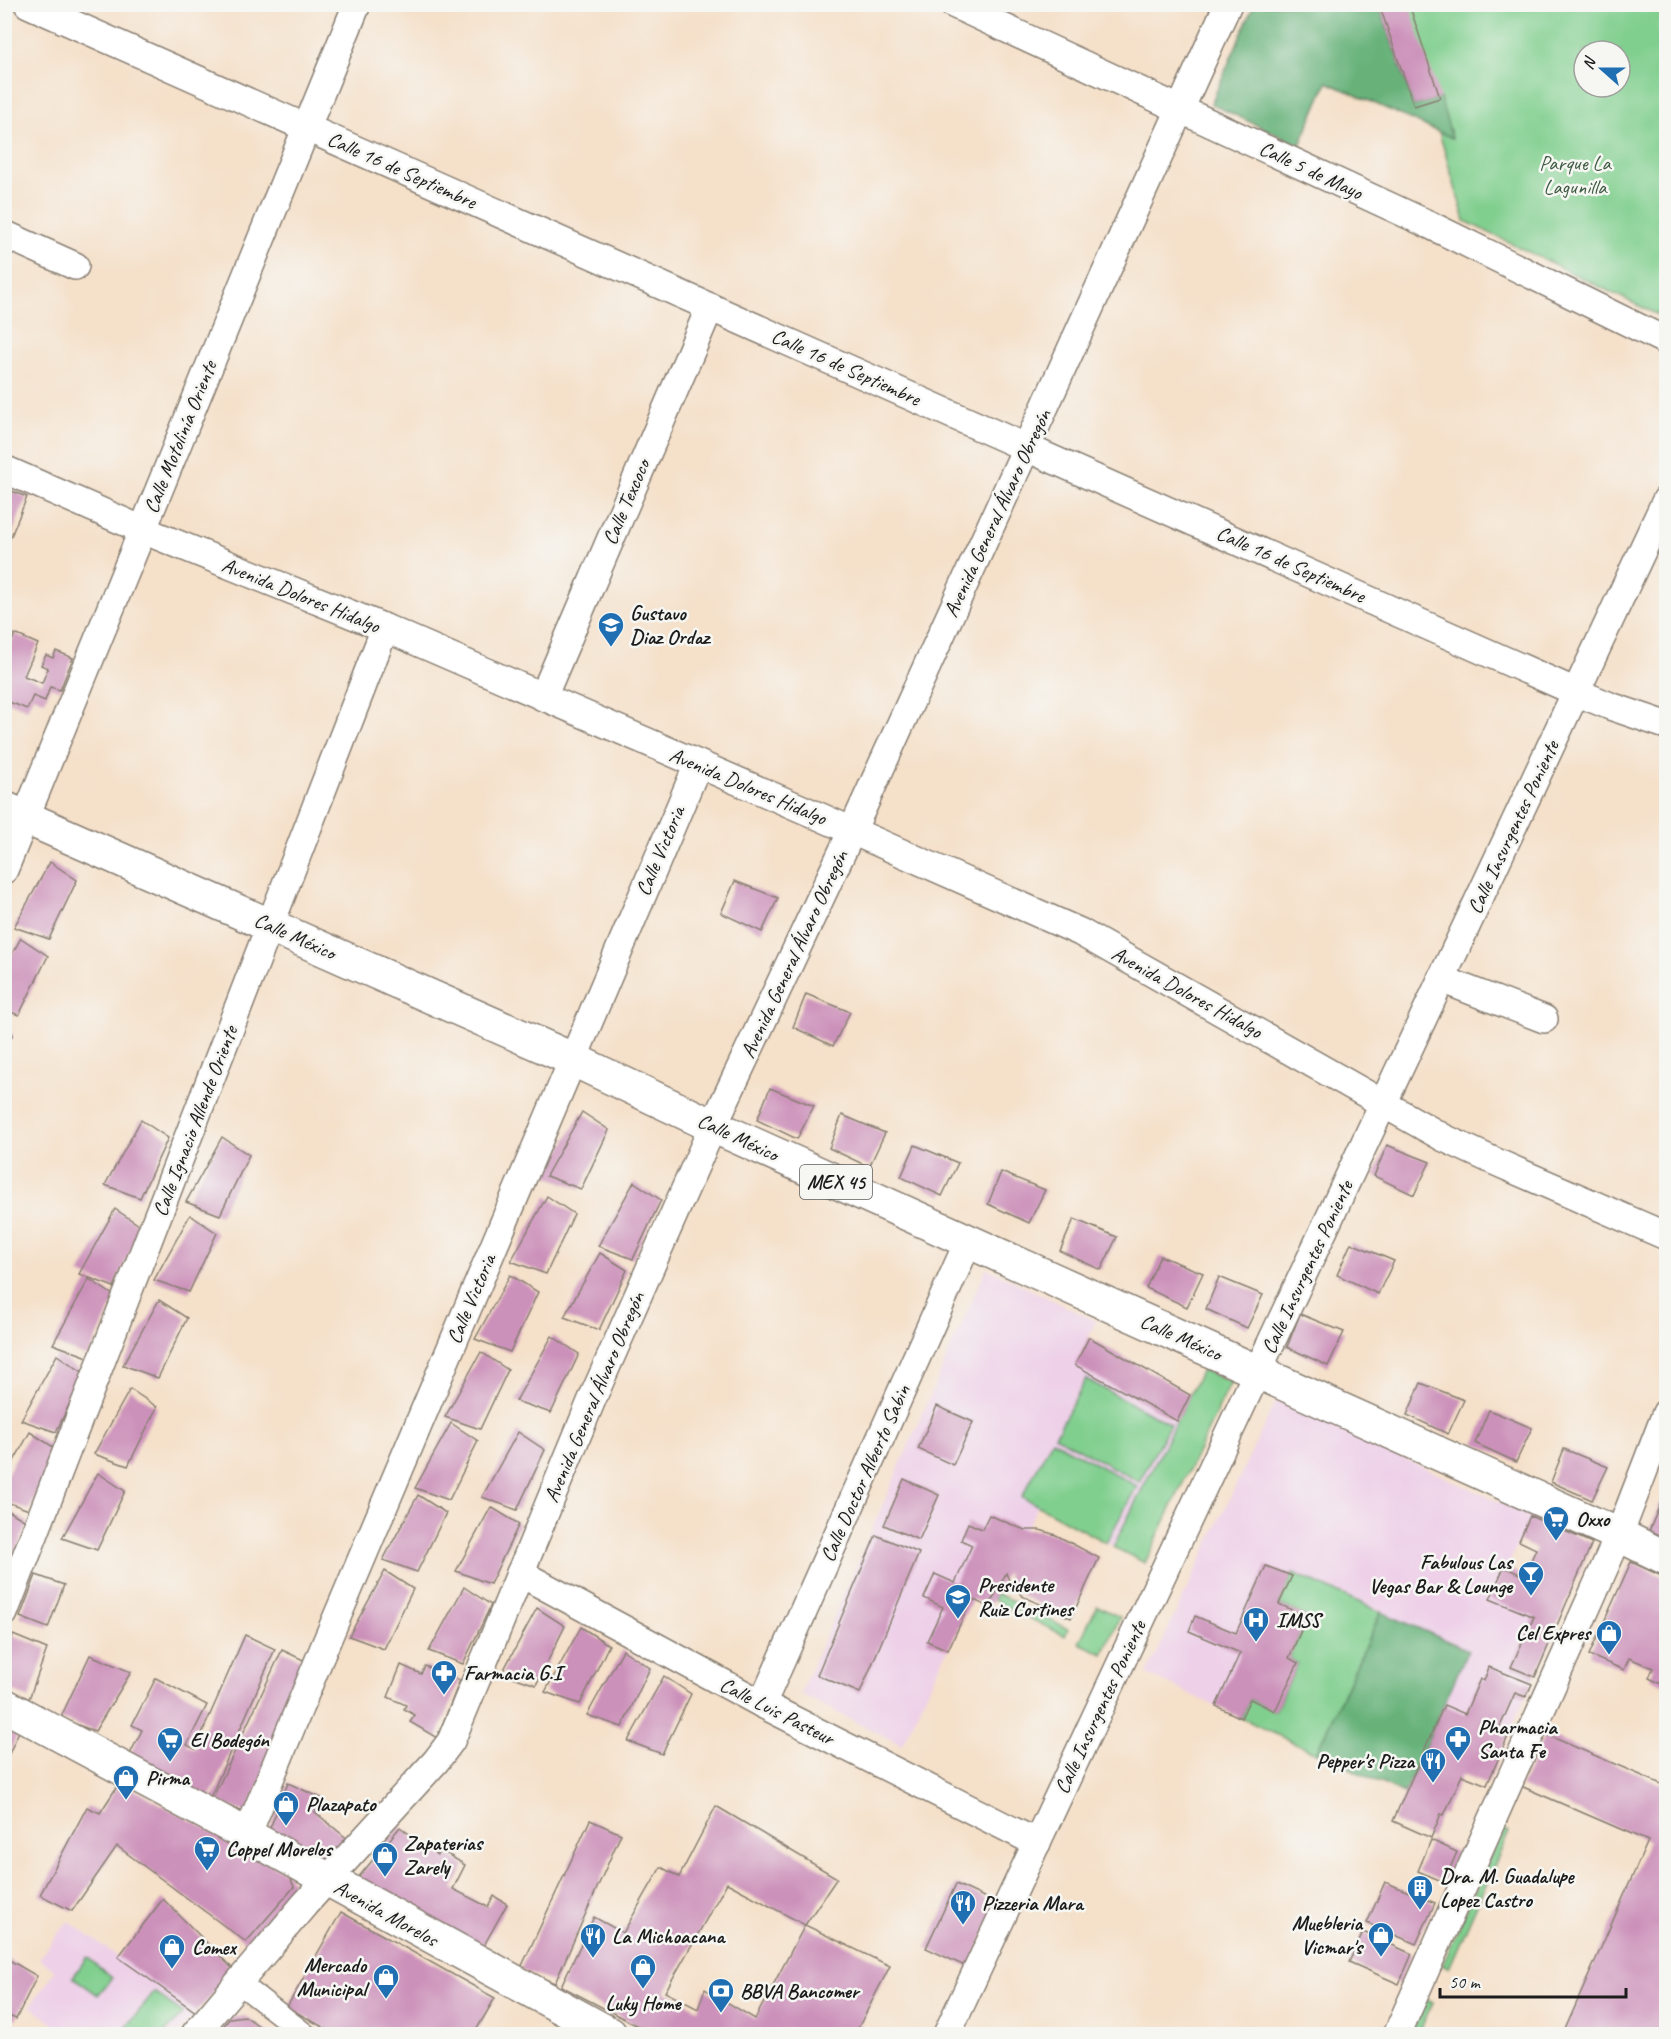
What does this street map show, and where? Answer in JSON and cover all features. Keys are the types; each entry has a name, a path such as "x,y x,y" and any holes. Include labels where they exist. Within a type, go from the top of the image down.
{"main road":[{"name":"Calle México","path":"15,812 572,1059 713,1126 1666,1558"},
{"name":"Avenida Morelos","path":"4,1705 610,2034"}],"street":[{"name":"Calle 16 de Septiembre","path":"28,4 1576,692 1666,725"},
{"name":"Calle Motolinía Oriente","path":"4,870 15,812 142,530 357,4"},
{"name":"Calle 5 de Mayo","path":"953,4 1430,225 1666,341"},
{"name":"Avenida General Álvaro Obregón","path":"195,2034 327,1880 436,1761 451,1741 592,1397 713,1126 852,831 1228,4"},
{"path":"4,234 75,266"},
{"name":"Calle Texcoco","path":"543,697 710,307"},
{"name":"Avenida Dolores Hidalgo","path":"4,469 142,530 384,628 1080,932 1444,1138 1666,1236"},
{"name":"Calle Insurgentes Poniente","path":"947,2034 1666,500"},
{"name":"Calle Ignacio Allende Oriente","path":"4,1613 271,926 384,628"},
{"name":"Calle Victoria","path":"247,1835 698,764"},
{"path":"1441,979 1544,1019"},
{"name":"Calle Doctor Alberto Sabin","path":"762,1704 968,1242"},
{"path":"1397,2034 1619,1535 1666,1413"},
{"name":"Calle Luis Pasteur","path":"520,1573 762,1704 1037,1843"},
{"path":"238,1982 305,2034"}],"shaded area":[{"path":"986,1268 1096,1321 1075,1365 1177,1421 1202,1370 1231,1382 1145,1563 1038,1506 1025,1530 999,1520 988,1564 902,1745 800,1694"},
{"path":"1276,1400 1530,1516 1507,1568 1504,1567 1491,1599 1557,1627 1509,1734 1444,1705 1468,1650 1381,1612 1316,1753 1147,1674"},
{"path":"68,1921 196,2012 178,2034 66,2034 30,2006 55,1971 39,1958"}],"green space":[{"name":"Parque La Lagunilla","path":"1254,5 1666,5 1666,319 1465,221 1439,132 1327,82 1300,145 1211,104"},
{"path":"1254,5 1379,5 1414,106 1440,98 1452,138 1327,82 1300,145 1211,104"},
{"path":"1202,1370 1231,1382 1145,1563 1113,1547"},
{"path":"1086,1379 1170,1424 1139,1482 1055,1436"},
{"path":"1052,1440 1137,1486 1106,1543 1022,1497"},
{"path":"1293,1573 1381,1612 1316,1753 1241,1718 1250,1699 1275,1711 1298,1663 1289,1658 1307,1617 1279,1604"},
{"path":"996,1593 1068,1629 1065,1636 993,1600"},
{"path":"1097,1606 1120,1617 1103,1654 1079,1643"},
{"path":"1381,1612 1468,1650 1404,1794 1316,1753"},
{"path":"1503,1829 1509,1832 1449,1968 1442,1965"},
{"path":"87,1957 112,1978 98,1995 73,1977"},
{"path":"154,1992 183,2013 164,2034 121,2034"},
{"path":"1427,2000 1433,2003 1418,2034 1411,2034"}],"building":[{"path":"1379,4 1409,4 1440,98 1414,106"},
{"path":"4,488 27,497 5,551 4,551"},
{"path":"4,630 10,632 6,643 10,646 15,634 38,644 24,676 42,683 48,668 41,665 46,655 53,658 56,651 73,658 60,690 50,687 45,701 33,696 27,709 4,700"},
{"path":"50,862 77,880 49,939 14,927"},
{"path":"735,881 778,898 762,932 721,913"},
{"path":"21,938 48,956 19,1015 4,1010 4,968"},
{"path":"806,994 850,1012 833,1046 793,1027"},
{"path":"4,1029 13,1034 4,1051"},
{"path":"770,1088 814,1106 797,1139 757,1120"},
{"path":"582,1112 609,1130 581,1189 546,1176"},
{"path":"842,1115 885,1133 869,1167 829,1148"},
{"path":"141,1120 168,1138 140,1198 105,1185"},
{"path":"222,1137 249,1155 220,1215 186,1202"},
{"path":"915,1145 958,1163 942,1196 901,1177"},
{"path":"1387,1145 1430,1162 1414,1195 1374,1176"},
{"path":"1001,1172 1045,1190 1029,1223 988,1204"},
{"path":"634,1182 661,1200 633,1259 598,1246"},
{"path":"547,1196 574,1214 546,1274 511,1261"},
{"path":"115,1209 142,1227 114,1287 79,1274"},
{"path":"190,1215 217,1233 189,1292 154,1280"},
{"path":"1074,1219 1117,1237 1101,1270 1060,1251"},
{"path":"1351,1243 1394,1261 1378,1294 1337,1275"},
{"path":"600,1253 627,1270 599,1330 564,1317"},
{"path":"1160,1256 1203,1273 1187,1307 1146,1288"},
{"path":"510,1275 538,1292 510,1352 475,1339"},
{"path":"1219,1277 1263,1295 1247,1328 1206,1309"},
{"path":"89,1279 116,1297 88,1357 53,1344"},
{"path":"159,1300 187,1318 158,1378 123,1365"},
{"path":"1300,1314 1344,1332 1328,1366 1287,1347"},
{"path":"552,1336 579,1354 551,1413 516,1401"},
{"path":"1089,1337 1190,1395 1177,1421 1075,1365"},
{"path":"481,1352 508,1370 480,1429 445,1417"},
{"path":"57,1355 84,1373 56,1432 21,1420"},
{"path":"1421,1383 1464,1400 1448,1434 1407,1415"},
{"path":"130,1389 157,1407 128,1466 94,1454"},
{"path":"937,1406 973,1422 953,1465 918,1449"},
{"path":"1489,1410 1532,1428 1516,1462 1475,1443"},
{"path":"451,1423 478,1441 449,1500 415,1488"},
{"path":"30,1432 58,1450 29,1510 4,1501 4,1479"},
{"path":"518,1432 545,1450 517,1510 482,1497"},
{"path":"1564,1449 1608,1467 1592,1500 1551,1482"},
{"path":"98,1473 125,1491 97,1550 62,1538"},
{"path":"904,1479 939,1495 919,1540 884,1525"},
{"path":"418,1495 446,1513 417,1572 383,1560"},
{"path":"1663,1498 1666,1500 1666,1539 1649,1531"},
{"path":"491,1507 519,1524 490,1584 456,1571"},
{"path":"4,1508 29,1523 4,1574"},
{"path":"989,1515 1025,1530 1040,1530 1056,1535 1099,1558 1071,1618 1024,1597 1011,1585 1006,1573 989,1607 972,1599 948,1650 927,1641 943,1607 924,1598 935,1574 955,1583 972,1545 961,1540 968,1523 982,1529"},
{"path":"1530,1516 1592,1543 1535,1677 1511,1667 1534,1617 1490,1599 1504,1567 1524,1576 1536,1549 1519,1541"},
{"path":"876,1535 919,1553 860,1693 817,1675"},
{"path":"1631,1562 1666,1578 1666,1686 1649,1678 1653,1668 1629,1658 1624,1670 1589,1655"},
{"name":"IMSS","path":"1266,1566 1292,1576 1279,1604 1307,1617 1289,1658 1298,1663 1275,1711 1250,1699 1241,1718 1216,1706 1240,1653 1189,1631 1195,1616 1236,1633"},
{"path":"385,1571 413,1589 384,1649 349,1636"},
{"path":"36,1575 64,1585 48,1628 20,1617"},
{"path":"464,1587 491,1605 463,1664 429,1651"},
{"path":"537,1608 565,1626 536,1685 502,1673"},
{"path":"581,1627 609,1645 580,1704 545,1692"},
{"path":"13,1635 47,1649 29,1699 4,1686 4,1656"},
{"path":"245,1635 275,1649 210,1798 128,1758 142,1730 132,1725 156,1678 207,1705 187,1745 195,1749"},
{"path":"282,1650 312,1664 247,1813 212,1800"},
{"path":"623,1650 650,1668 622,1727 587,1715"},
{"path":"90,1655 131,1672 95,1731 60,1719"},
{"path":"401,1665 421,1674 425,1666 460,1680 437,1738 410,1722 415,1715 404,1709 406,1705 388,1697"},
{"path":"1489,1667 1532,1684 1526,1697 1515,1693 1499,1729 1509,1734 1487,1785 1462,1775 1431,1838 1393,1821 1444,1705 1465,1714 1480,1679 1484,1681"},
{"path":"664,1676 691,1694 662,1754 628,1741"},
{"path":"5,1720 20,1729 5,1763"},
{"path":"1545,1734 1666,1786 1664,1805 1666,1806 1666,2034 1563,2034 1648,1841 1521,1786"},
{"path":"120,1782 289,1874 294,1887 246,1942 117,1846 72,1911 40,1895 87,1807 100,1813"},
{"path":"288,1783 321,1798 315,1812 350,1841 328,1866 268,1833"},
{"path":"716,1806 837,1878 805,1925 890,1966 855,2034 653,2034 561,1986 594,1917 623,1933 661,1867 679,1877","holes":["727,1883 805,1925 755,2019 705,1989 698,2009 665,1992"]},
{"path":"590,1820 621,1834 555,1983 520,1970"},
{"path":"400,1827 437,1855 441,1850 465,1865 453,1889 488,1907 494,1896 507,1904 483,1947 357,1879"},
{"path":"1431,1840 1457,1852 1444,1882 1418,1871"},
{"path":"1385,1882 1435,1903 1416,1944 1367,1923"},
{"name":"Pizzeria Mara","path":"956,1884 999,1904 969,1968 926,1948"},
{"name":"Comex","path":"163,1899 235,1971 196,2012 118,1957"},
{"path":"341,1912 495,1998 474,2034 335,2034 287,2007"},
{"name":"Muebleria Vicmar's","path":"1363,1932 1412,1954 1399,1984 1349,1962"},
{"path":"4,1957 37,1976 16,2019 4,2014"},
{"path":"245,2016 270,2034 217,2034 230,2018"}],"place":[{"name":"Gustavo Diaz Ordaz","path":"611,648"},
{"name":"Oxxo","path":"1556,1542"},
{"name":"Fabulous Las Vegas Bar & Lounge","path":"1531,1597"},
{"name":"Presidente Ruiz Cortines","path":"958,1620"},
{"name":"IMSS","path":"1256,1643"},
{"name":"Cel Expres","path":"1609,1656"},
{"name":"Farmacia G.I","path":"444,1696"},
{"name":"Pharmacia Santa Fe","path":"1458,1762"},
{"name":"El Bodegón","path":"170,1763"},
{"name":"Pepper's Pizza","path":"1433,1784"},
{"name":"Pirma","path":"126,1801"},
{"name":"Plazapato","path":"286,1827"},
{"name":"Coppel Morelos","path":"207,1872"},
{"name":"Zapaterias Zarely","path":"385,1878"},
{"name":"Dra. M. Guadalupe Lopez Castro","path":"1420,1911"},
{"name":"Pizzeria Mara","path":"963,1926"},
{"name":"Muebleria Vicmar's","path":"1381,1958"},
{"name":"La Michoacana","path":"593,1959"},
{"name":"Comex","path":"172,1970"},
{"name":"Luky Home","path":"643,1990"},
{"name":"Mercado Municipal","path":"386,2000"},
{"name":"BBVA Bancomer","path":"721,2014"}]}
